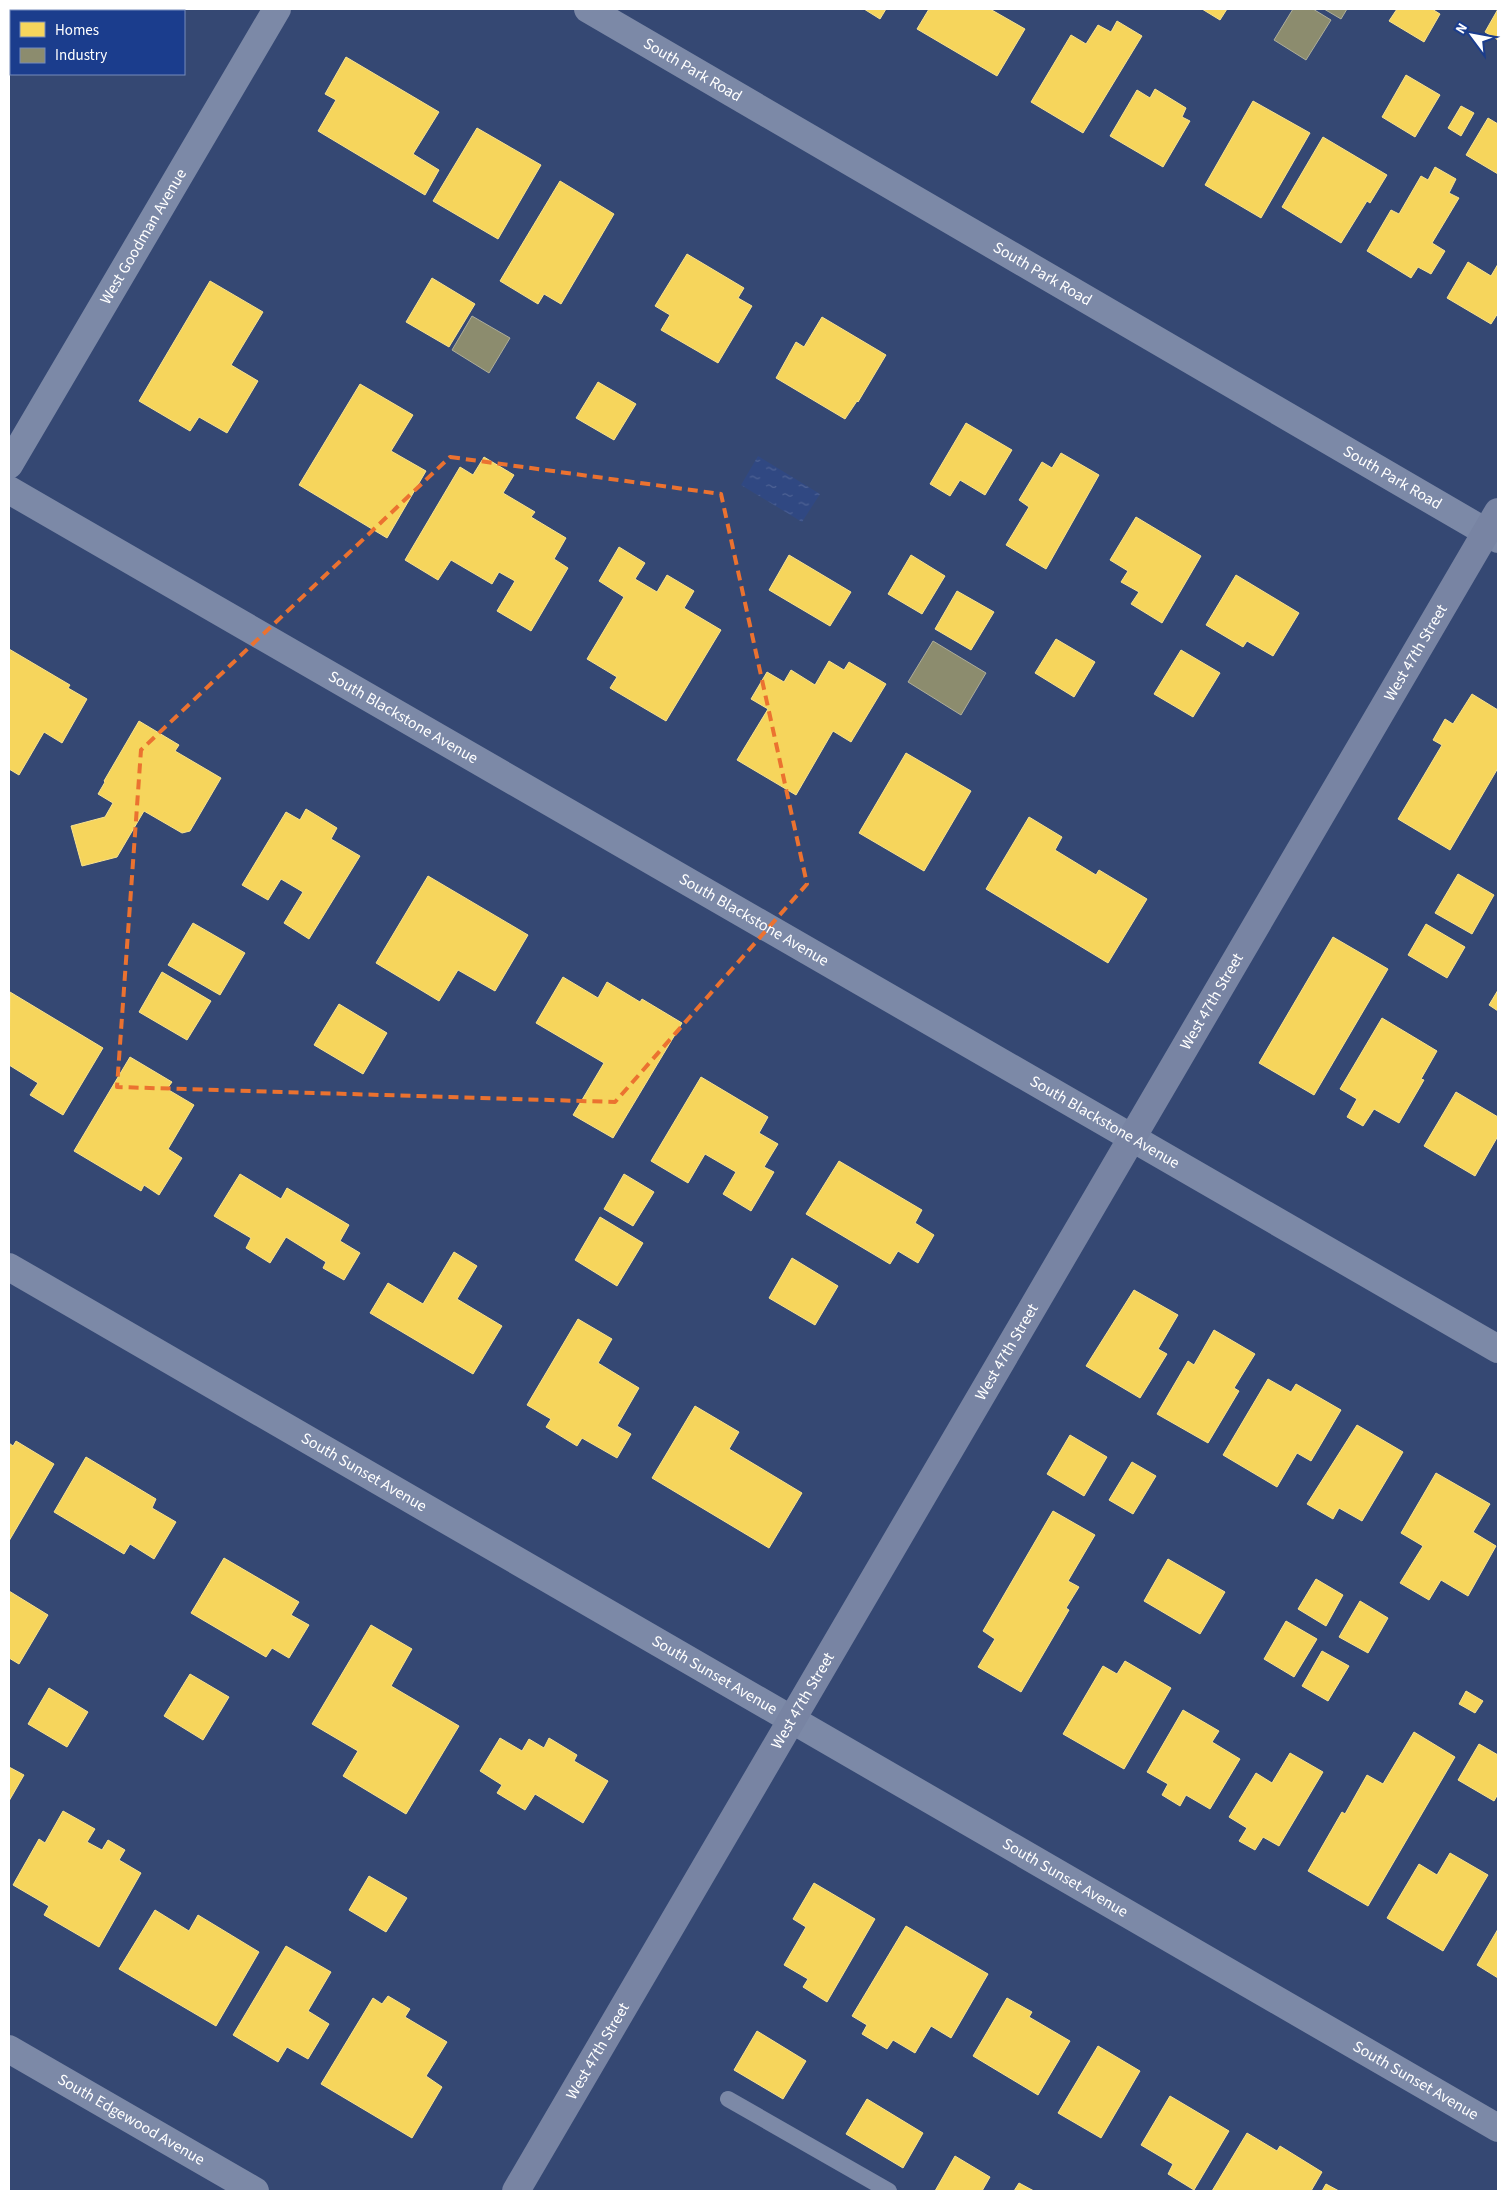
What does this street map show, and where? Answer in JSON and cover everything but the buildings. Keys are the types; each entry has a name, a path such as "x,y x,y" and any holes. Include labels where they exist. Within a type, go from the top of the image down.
{"main road":[{"name":"West 47th Street","path":"516,2191 1133,1137 1494,528"}],"street":[{"name":"West Goodman Avenue","path":"9,465 278,9"},
{"name":"South Park Road","path":"588,9 1494,528"},
{"name":"South Blackstone Avenue","path":"9,490 1498,1349"},
{"name":"South Sunset Avenue","path":"9,1268 1498,2128"},
{"name":"South Edgewood Avenue","path":"9,2049 255,2191"}],"lane":[{"path":"728,2099 889,2191"}],"highlighted area":[{"path":"450,457 721,494 807,884 615,1102 117,1087 141,750"}],"water":[{"path":"758,456 820,494 802,522 741,485"}]}
